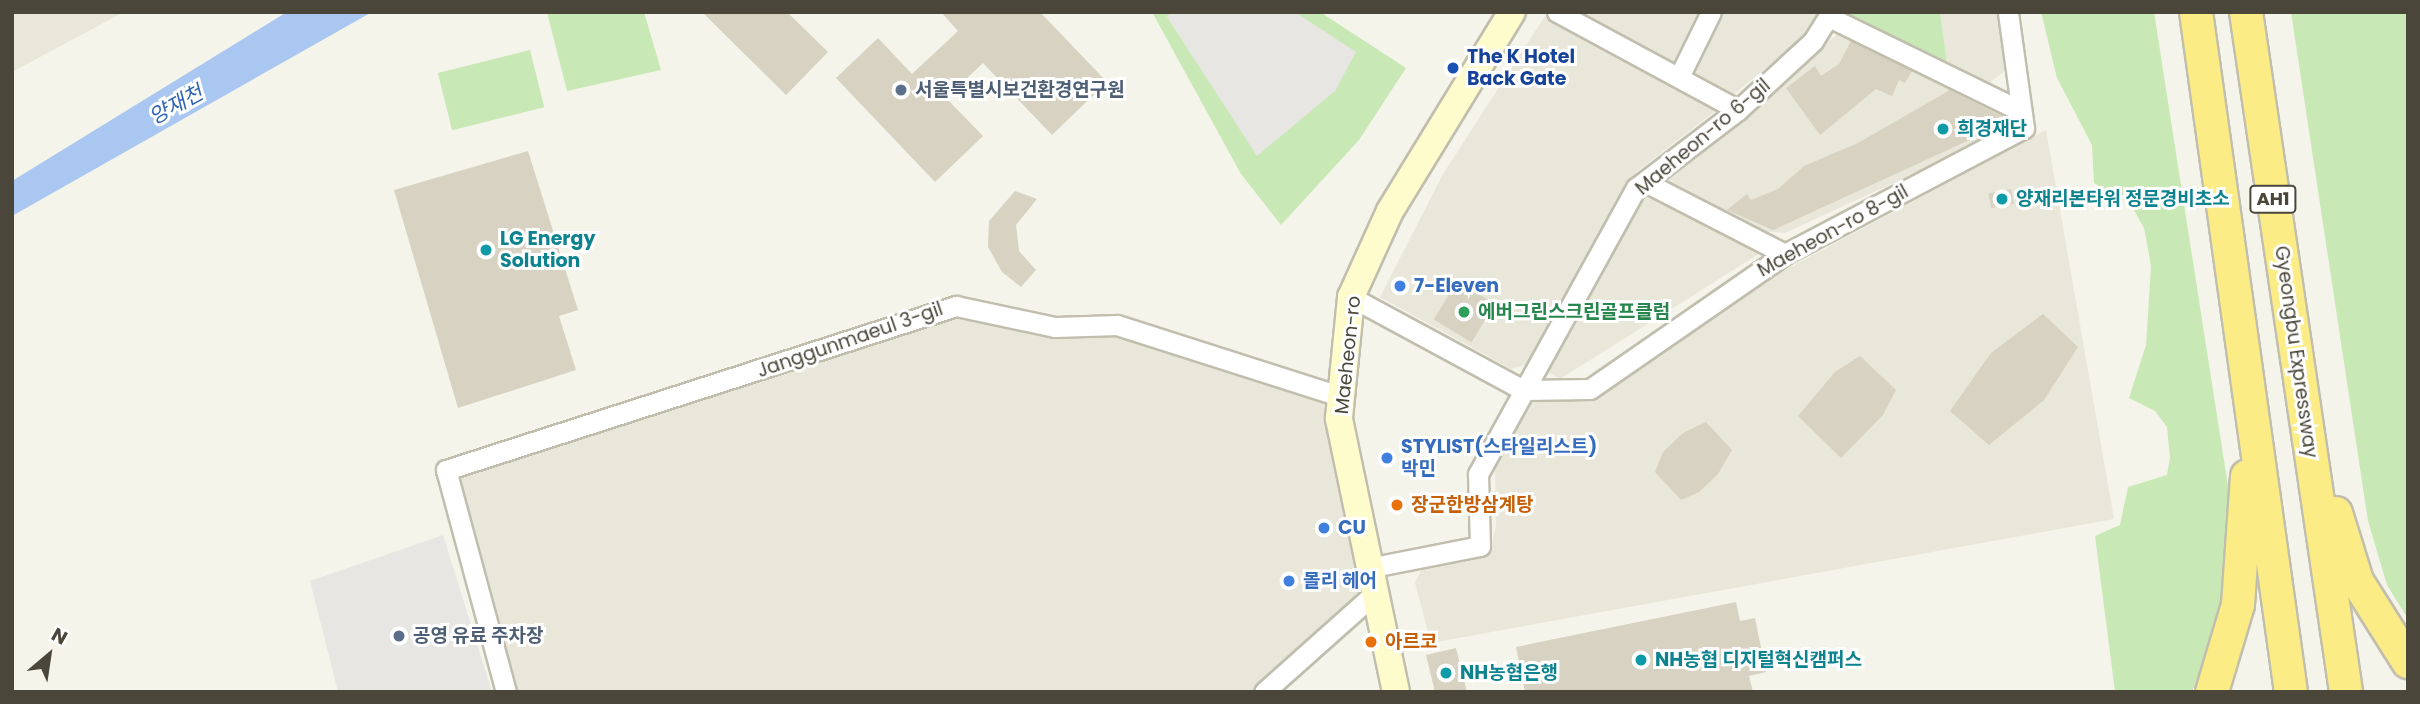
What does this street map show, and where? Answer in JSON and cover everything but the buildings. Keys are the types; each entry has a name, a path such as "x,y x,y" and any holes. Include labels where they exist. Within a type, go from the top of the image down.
{"highway":[{"name":"AH1","path":"2196,12 2291,692"},
{"name":"Gyeongbu Expressway","path":"2246,12 2346,692"},
{"path":"2300,385 2357,581 2408,662"},
{"path":"2212,692 2240,590 2252,405"}],"main road":[{"name":"Maeheon-ro","path":"1396,692 1368,568 1339,396 1351,297 1390,211 1511,12"}],"street":[{"path":"1557,12 1738,110"},
{"path":"1679,77 1711,12"},
{"path":"2008,12 2023,120"},
{"name":"Maeheon-ro 6-gil","path":"1368,568 1480,545 1478,474 1523,390 1645,182 1738,110 1813,41 1830,14 2023,120"},
{"name":"Maeheon-ro 8-gil","path":"1351,297 1523,390 1590,389 1785,254 2023,120"},
{"path":"1645,182 1785,254"},
{"name":"Janggunmaeul 3-gil","path":"506,692 446,470 956,306 1055,327 1117,325 1339,396"},
{"path":"1264,692 1374,594"}],"shaded area":[{"path":"12,12 124,12 12,72"},
{"path":"1171,12 1295,12 1356,52 1335,91 1257,156 1167,17"},
{"path":"1571,12 1703,12 1674,69"},
{"path":"1717,12 1822,12 1796,43 1733,95 1688,70"},
{"path":"1940,12 1998,12 2007,69 1986,86 1948,71"},
{"path":"1547,13 1718,109 1636,172 1528,364 1511,369 1380,297 1443,174"},
{"path":"1841,31 2013,112 2019,125 1785,233 1763,231 1663,179"},
{"path":"2046,130 2114,519 1431,643 1415,583 1426,560 1489,556 1496,525 1495,466 1533,400 1601,393 1750,289"},
{"path":"1640,192 1762,252 1560,379 1543,369"},
{"path":"942,307 1117,325 1339,396 1374,594 1266,692 506,692 446,470"},
{"name":"공영 유료 주차장","path":"443,535 492,692 338,692 310,581"}],"green space":[{"path":"547,12 644,12 661,70 567,91"},
{"path":"1152,12 1320,12 1406,68 1359,140 1281,225 1241,174"},
{"path":"1841,12 1940,12 1948,71"},
{"path":"2041,12 2154,12 2230,499 2230,591 2192,692 2115,692 2095,536 2120,525 2128,487 2167,475 2170,457 2167,427 2155,411 2129,398 2146,345 2151,266 2144,228 2131,205 2094,183 2092,145 2057,78"},
{"path":"2291,12 2408,12 2408,619 2387,585 2368,521"},
{"path":"530,50 544,107 452,130 438,73"}],"water":[{"name":"양재천","path":"287,12 372,12 12,216 12,181"}],"place":[{"name":"The K Hotel Back Gate","path":"1453,68"},
{"name":"서울특별시보건환경연구원","path":"901,90"},
{"name":"희경재단","path":"1943,129"},
{"name":"양재리본타워 정문경비초소","path":"2002,199"},
{"name":"LG Energy Solution","path":"486,250"},
{"name":"7-Eleven","path":"1400,286"},
{"name":"에버그린스크린골프클럼","path":"1464,312"},
{"name":"STYLIST(스타일리스트) 박민","path":"1387,458"},
{"name":"장군한방삼계탕","path":"1397,505"},
{"name":"CU","path":"1324,528"},
{"name":"몰리 헤어","path":"1289,581"},
{"name":"공영 유료 주차장","path":"399,636"},
{"name":"아르코","path":"1371,642"},
{"name":"NH농협 디지털혁신캠퍼스","path":"1641,660"},
{"name":"NH농협은행","path":"1446,673"}]}
